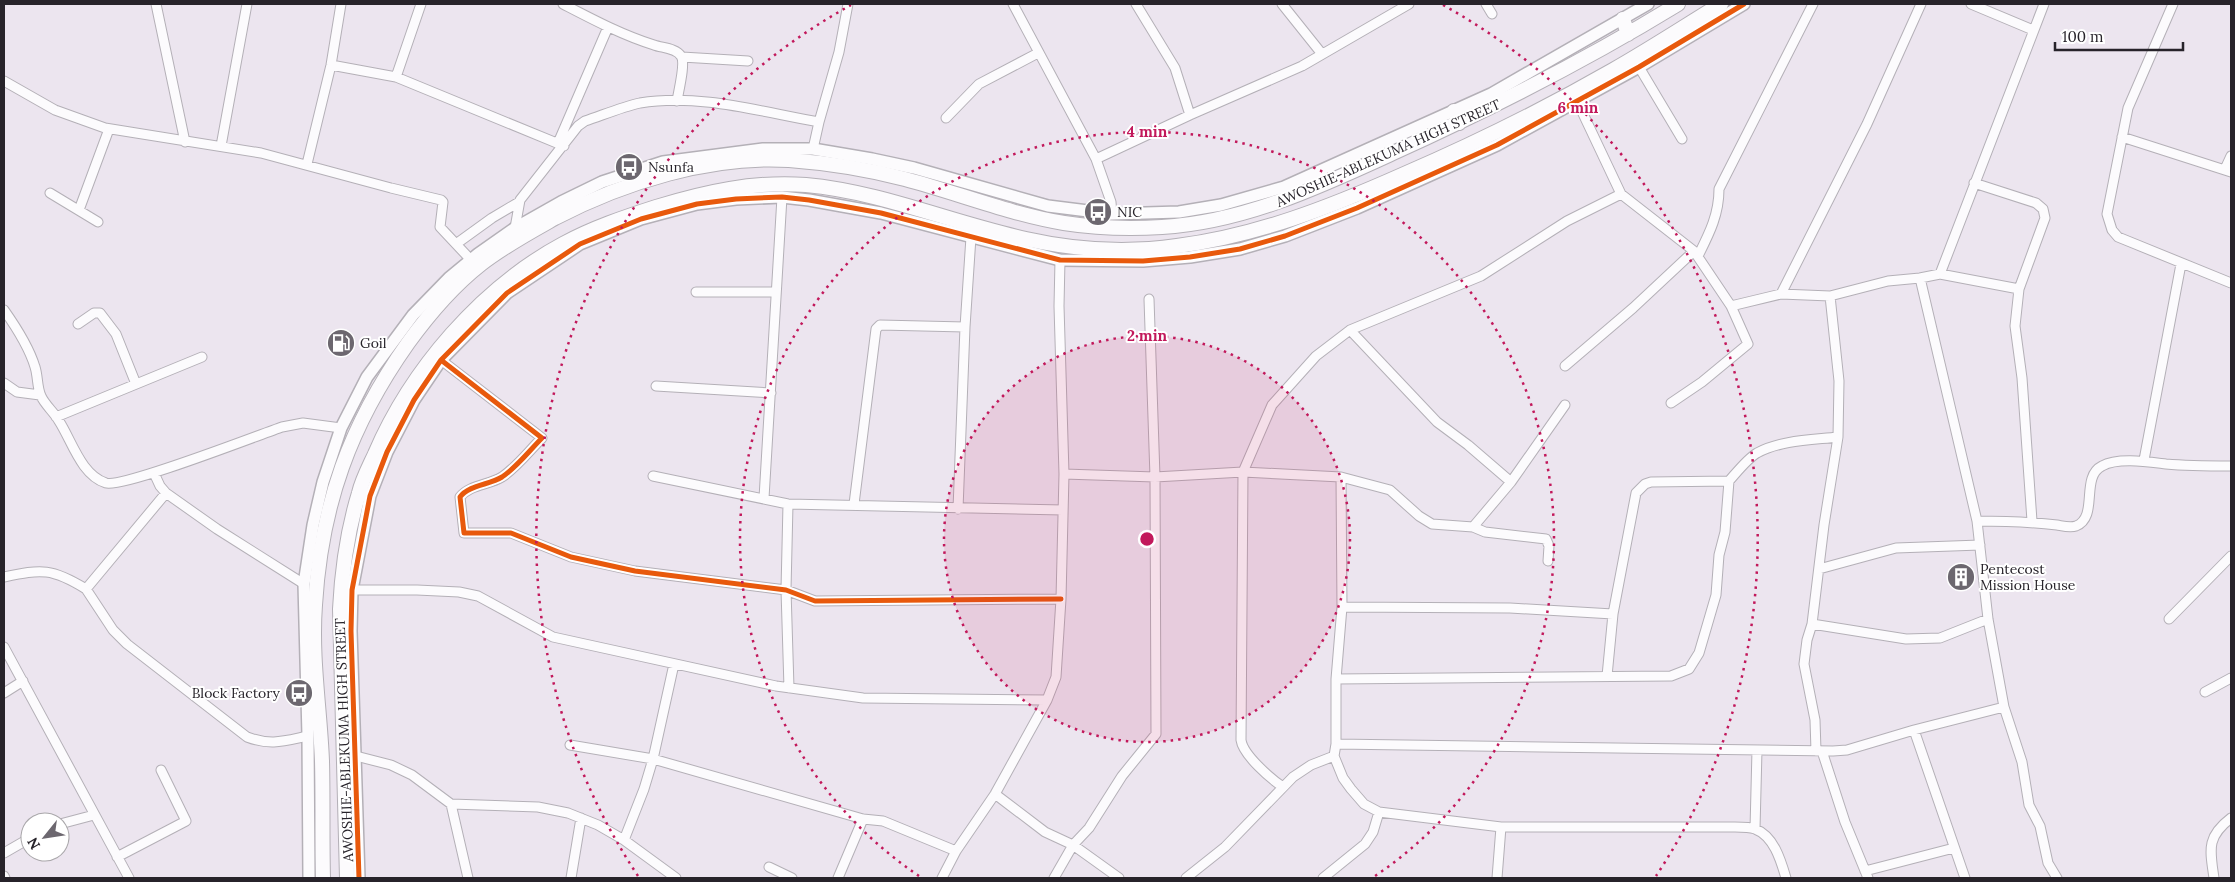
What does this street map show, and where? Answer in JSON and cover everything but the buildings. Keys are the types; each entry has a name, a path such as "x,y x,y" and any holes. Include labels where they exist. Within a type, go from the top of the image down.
{"main road":[{"name":"AWOSHIE-ABLEKUMA HIGH STREET","path":"323,878 322,763 311,673 314,613 325,522 341,465 359,424 386,374 435,308 479,265 527,234 580,205 623,187 681,171 729,163 782,160 841,165 905,179 1017,213 1062,223 1114,227 1163,226 1198,222 1271,205 1308,191 1456,117 1502,102 1578,63 1678,4"},
{"name":"AWOSHIE-ABLEKUMA HIGH STREET","path":"353,878 340,610 342,568 360,489 402,399 424,369 472,313 524,269 562,244 624,217 688,197 747,185 805,185 876,197 1022,238 1060,246 1131,250 1219,239 1262,228 1344,200 1458,150 1513,124 1613,70 1721,4"},
{"path":"1623,19 1628,34"},
{"path":"1502,102 1513,124"}],"street":[{"path":"156,4 185,142"},
{"path":"221,146 247,4"},
{"path":"307,164 330,65 341,4"},
{"path":"396,77 421,4"},
{"path":"563,4 608,28 675,51 682,57 748,61"},
{"path":"813,150 839,52 848,4"},
{"path":"1013,4 1096,159 1111,202 1112,214"},
{"path":"1136,4 1175,68 1190,115"},
{"path":"1282,4 1322,54"},
{"path":"1096,159 1302,66 1409,4"},
{"path":"1486,4 1492,14"},
{"name":"AWOSHIE-ABLEKUMA HIGH STREET","path":"309,878 308,736 311,673 304,584 313,525 323,482 341,428 367,377 413,315 449,278 515,228 560,202 602,182 663,162 763,149 813,150 914,168 1048,206 1112,214 1179,212 1221,205 1284,187 1456,117 1491,94 1648,4"},
{"name":"AWOSHIE-ABLEKUMA HIGH STREET","path":"353,878 356,756 351,631 352,590 370,496 387,452 414,400 442,360 507,293 580,244 641,219 697,204 736,199 782,197 881,212 1060,260 1142,261 1190,257 1240,249 1286,236 1357,208 1498,145 1639,67 1744,4"},
{"path":"1565,366 1696,254 1714,223 1719,204 1719,189 1813,4"},
{"path":"1782,294 1867,124 1921,4"},
{"path":"1971,4 2033,30"},
{"path":"1940,274 2044,4"},
{"path":"2173,4 2128,108 2107,214 2112,230 2118,237 2231,283"},
{"path":"561,145 608,28"},
{"path":"946,118 979,84 1038,53"},
{"path":"677,102 682,57"},
{"path":"330,65 396,77 561,145"},
{"path":"1639,67 1682,139"},
{"path":"4,81 54,110 109,129 261,153 441,200 443,202 440,227 471,260"},
{"path":"1577,101 1621,194 1696,254 1732,306 1748,344 1702,382 1671,403"},
{"path":"456,244 492,218 519,202 561,145 585,121 642,103 710,102 819,122"},
{"path":"79,210 109,129"},
{"path":"2122,137 2228,171 2231,156"},
{"path":"1974,183 2036,203 2043,209 2045,218 2019,289 2015,326 2022,378 2032,521"},
{"path":"50,193 98,222"},
{"path":"1283,787 1266,774 1241,744 1244,472 1272,404 1316,356 1350,330 1481,276 1567,221 1621,194"},
{"path":"764,498 782,197"},
{"path":"515,228 519,202"},
{"path":"958,509 965,327 971,237"},
{"path":"942,878 956,851 996,794 1047,700 1056,677 1061,599 1064,474 1059,306 1060,260"},
{"path":"2144,460 2181,264"},
{"path":"1732,306 1782,294 1830,296 1888,280 1920,278 1940,274 2019,289"},
{"path":"1920,278 1977,521 1988,619 2004,707 2022,762 2029,805 2040,826 2048,863 2057,878"},
{"path":"696,292 776,292"},
{"path":"1830,296 1839,381 1838,437 1812,624 1806,640 1804,664 1819,751 1845,822 1867,874 1954,848"},
{"path":"1054,878 1073,845 1088,828 1122,776 1156,734 1156,477 1149,299"},
{"path":"4,310 34,364 39,378 40,395 56,417 83,464 101,481 107,484 117,484 154,473 282,427 303,424 341,428"},
{"path":"78,324 94,313 100,313 116,334 136,384"},
{"path":"854,504 876,329 880,325 965,327"},
{"path":"1350,330 1436,422 1468,445 1511,482"},
{"path":"56,417 202,357"},
{"path":"442,360 542,438 520,462 501,478 464,491 460,497 464,532 511,533 571,557 635,571 786,590 816,601 1061,599"},
{"path":"4,383 17,392 40,395"},
{"path":"656,386 771,393"},
{"path":"1473,528 1511,482 1565,405"},
{"path":"1336,679 1671,676 1684,672 1694,663 1716,595 1720,555 1725,532 1729,481 1756,454 1767,449 1780,444 1838,437"},
{"path":"1977,521 2032,521 2073,527 2081,523 2086,517 2092,478 2098,469 2109,463 2144,460 2167,464 2231,466"},
{"path":"1064,474 1156,477 1244,472 1341,476 1390,490 1418,516 1432,524 1546,539 1549,546 1548,562"},
{"path":"154,473 166,494 304,584"},
{"path":"654,476 788,504 1063,510"},
{"path":"1341,476 1342,607 1336,679 1336,744 1334,756 1343,778 1364,804 1379,812 1501,827 1735,827 1755,829 1768,838 1775,847 1786,878"},
{"path":"1607,676 1613,614 1638,489 1651,482 1729,481"},
{"path":"86,590 166,494"},
{"path":"788,504 786,590 789,688"},
{"path":"1819,569 1896,548 1980,545"},
{"path":"2169,619 2231,556"},
{"path":"4,577 33,571 52,572 68,578 86,590 113,630 128,644 247,737 263,743 308,736"},
{"path":"352,590 417,590 459,592 478,596 553,637 789,688 864,698 1047,700"},
{"path":"1342,607 1510,608 1613,614"},
{"path":"1812,624 1906,639 1940,638 1988,619"},
{"path":"4,647 129,878"},
{"path":"624,840 644,789 653,759 674,664"},
{"path":"2205,692 2231,678"},
{"path":"4,693 24,682"},
{"path":"1336,744 1847,750 1914,730 2004,707"},
{"path":"1914,730 1965,878"},
{"path":"570,745 653,759 863,819 883,821 956,851"},
{"path":"1755,829 1757,750"},
{"path":"356,756 391,765 412,775 451,804 538,807 568,813 598,825 624,840 676,878"},
{"path":"1186,878 1225,847 1283,787 1311,765 1334,756"},
{"path":"117,857 186,821 161,770"},
{"path":"996,794 1045,832 1073,845 1119,878"},
{"path":"451,804 468,878"},
{"path":"1324,878 1365,844 1373,832 1379,812"},
{"path":"70,821 94,815"},
{"path":"571,878 581,818"},
{"path":"2214,878 2210,850 2213,837 2231,818"},
{"path":"838,878 863,819"},
{"path":"1497,878 1501,827"},
{"path":"4,853 20,844"},
{"path":"770,867 792,878"}],"cycle path":[{"path":"359,878 351,631 352,590 370,496 387,452 414,400 441,360 507,293 580,244 641,219 697,204 736,199 782,197 881,213 1060,260 1143,261 1190,257 1240,249 1285,236 1357,208 1497,145 1639,67 1744,4"},
{"path":"441,360 542,438 518,464 502,477 469,490 460,497 464,533 511,533 571,557 635,571 786,590 815,601 1061,599"}],"place":[{"name":"Nsunfa","path":"629,167"},
{"name":"NIC","path":"1098,212"},
{"name":"Goil","path":"341,343"},
{"name":"Pentecost Mission House","path":"1961,577"},
{"name":"Block Factory","path":"299,693"}]}
